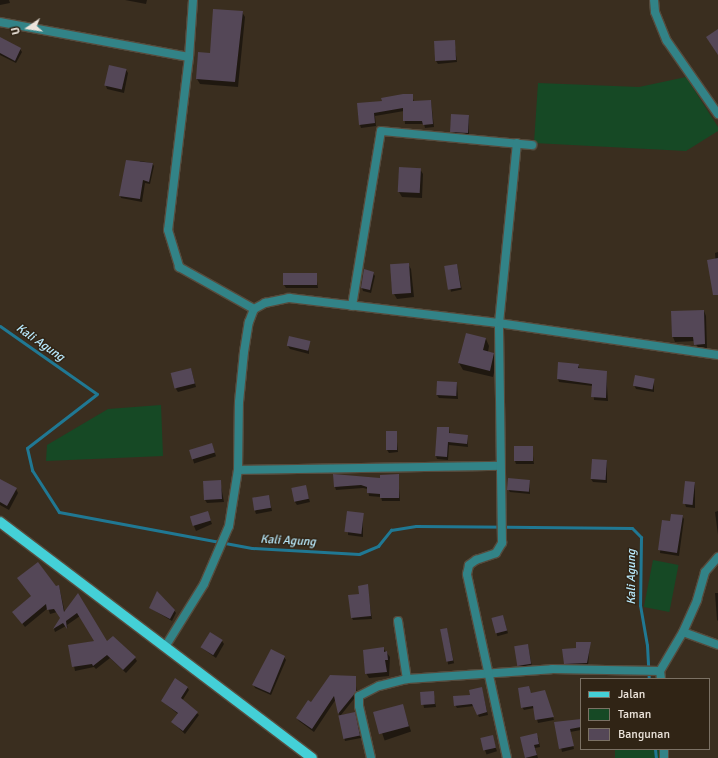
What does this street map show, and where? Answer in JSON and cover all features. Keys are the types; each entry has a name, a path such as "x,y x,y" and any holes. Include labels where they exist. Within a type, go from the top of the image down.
{"main road":[{"path":"0,522 312,758"}],"street":[{"path":"193,0 190,57 168,230 172,252 179,267 254,309"},
{"path":"654,0 656,12 667,41 718,114"},
{"path":"0,22 190,57"},
{"path":"352,306 381,131 532,145"},
{"path":"507,758 467,574 469,565 476,560 499,550 502,535 499,323 517,144"},
{"path":"165,647 204,584 226,536 234,504 238,470 239,402 244,352 249,322 254,309 265,303 284,298 499,323 718,354"},
{"path":"238,470 500,466"},
{"path":"371,758 359,706 359,696 379,686 407,679 552,669 641,670 659,673 683,632 697,600 704,572 718,557"},
{"path":"398,621 407,679"},
{"path":"683,632 718,645"}],"green space":[{"path":"686,77 718,127 718,131 686,151 534,143 538,83 639,87"},
{"path":"161,405 163,456 46,461 47,445 108,409"},
{"path":"653,560 679,565 669,612 644,607"},
{"path":"615,750 662,750 662,758 615,758"}],"building":[{"path":"213,9 243,11 235,82 196,79 198,52 210,53"},
{"path":"718,29 718,55 706,37"},
{"path":"0,37 21,48 15,61 0,53"},
{"path":"455,40 456,60 435,61 434,41"},
{"path":"109,65 127,69 122,90 104,85"},
{"path":"403,94 413,94 413,101 431,100 433,124 423,125 422,121 403,121 403,108 374,113 375,123 359,125 357,103 382,101 381,98"},
{"path":"451,114 469,115 468,133 450,132"},
{"path":"126,160 153,163 149,182 143,180 140,199 119,196"},
{"path":"399,167 421,168 420,193 398,192"},
{"path":"718,258 718,295 713,295 707,260"},
{"path":"409,263 411,293 392,294 390,264"},
{"path":"457,264 461,288 448,290 444,266"},
{"path":"364,269 374,272 370,290 361,288"},
{"path":"283,273 317,273 317,285 283,285"},
{"path":"704,310 705,344 694,345 693,337 672,337 671,311"},
{"path":"466,333 486,338 483,350 494,353 490,371 458,363"},
{"path":"289,336 310,341 308,351 287,346"},
{"path":"558,362 579,364 578,368 607,371 606,398 591,397 592,384 557,379"},
{"path":"191,368 195,384 174,389 171,373"},
{"path":"635,375 655,379 653,390 633,386"},
{"path":"437,381 457,382 456,396 436,395"},
{"path":"437,427 449,427 449,433 468,435 467,444 448,442 447,457 435,456"},
{"path":"386,431 397,431 397,450 386,450"},
{"path":"212,443 215,453 192,460 189,450"},
{"path":"514,446 533,446 533,461 514,461"},
{"path":"592,459 607,460 606,480 591,479"},
{"path":"333,474 380,478 380,475 399,474 399,498 380,498 380,494 367,493 367,487 361,485 334,487"},
{"path":"508,478 530,480 529,492 507,490"},
{"path":"0,479 17,488 7,506 0,502"},
{"path":"221,480 222,499 204,500 203,481"},
{"path":"685,481 695,482 693,505 683,504"},
{"path":"306,485 309,499 294,502 291,488"},
{"path":"269,495 271,508 254,510 252,498"},
{"path":"208,511 211,521 193,526 190,517"},
{"path":"347,511 364,513 361,534 344,532"},
{"path":"671,514 683,515 677,553 658,550 662,520 670,521"},
{"path":"38,562 56,586 59,585 64,612 78,593 107,641 113,636 136,657 123,670 107,655 93,666 92,664 72,667 68,645 94,641 77,613 66,621 67,629 63,623 53,629 60,618 54,609 47,610 46,604 22,624 12,612 31,596 17,578"},
{"path":"368,584 371,616 351,618 348,595 359,594 358,586"},
{"path":"157,591 175,610 170,619 149,608"},
{"path":"503,615 507,630 496,634 491,618"},
{"path":"447,628 453,660 446,662 440,629"},
{"path":"210,632 223,640 213,655 200,647"},
{"path":"576,642 591,642 587,663 564,664 562,649 576,648"},
{"path":"528,644 531,664 517,666 514,646"},
{"path":"384,647 384,652 387,651 388,660 385,660 387,672 365,674 363,650"},
{"path":"271,649 285,656 270,693 252,685"},
{"path":"330,675 356,676 356,692 338,714 334,696 312,729 296,718 308,700 311,702"},
{"path":"175,678 188,687 181,698 198,712 183,731 171,722 178,713 161,701"},
{"path":"529,686 531,693 545,690 554,717 535,720 533,706 521,708 518,688"},
{"path":"482,687 487,712 477,715 472,704 454,706 453,696 470,695 469,690"},
{"path":"434,691 435,704 421,705 420,692"},
{"path":"403,704 409,726 379,734 373,712"},
{"path":"355,712 360,735 343,739 338,716"},
{"path":"580,719 580,727 570,729 574,746 559,749 554,722"},
{"path":"537,733 539,744 534,745 537,755 525,758 520,737"},
{"path":"493,735 496,748 483,751 480,738"}],"waterway":[{"name":"Kali Agung","path":"0,326 97,394 27,448 32,470 59,512 252,548 359,554 378,546 391,530 416,526 632,528 641,537 640,605 647,645 649,678"},
{"name":"Kali Agung","path":"655,750 656,758"}]}
